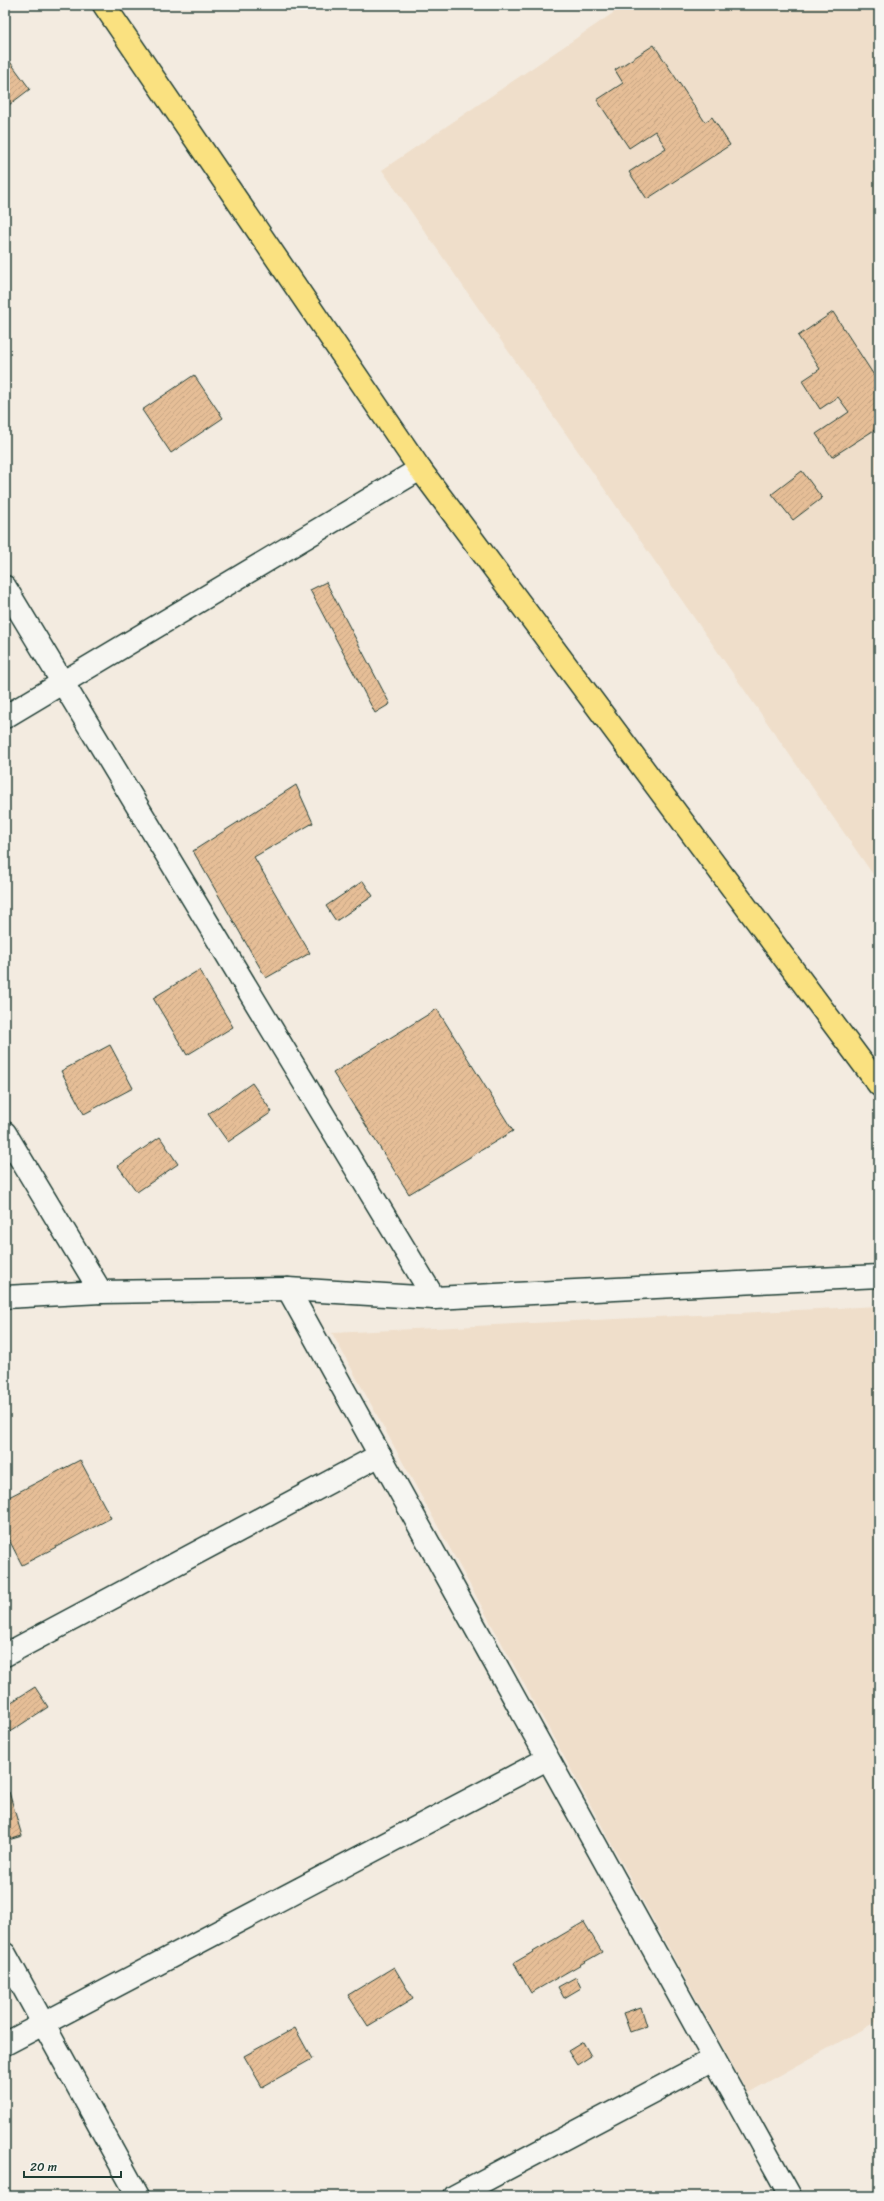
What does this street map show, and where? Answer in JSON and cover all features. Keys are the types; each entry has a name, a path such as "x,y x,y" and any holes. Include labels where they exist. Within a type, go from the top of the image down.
{"main road":[{"path":"104,5 420,469 879,1085"}],"street":[{"path":"5,717 420,469"},
{"path":"5,588 434,1298"},
{"path":"5,1133 101,1292"},
{"path":"5,1297 101,1292 288,1289 434,1298 879,1276"},
{"path":"288,1289 790,2196"},
{"path":"5,1655 380,1455"},
{"path":"5,2044 548,1758"},
{"path":"5,1954 138,2196"},
{"path":"455,2196 714,2059"}],"shaded area":[{"path":"625,5 879,5 879,883 382,170"},
{"path":"879,1306 879,2020 748,2093 332,1333"}],"building":[{"path":"654,45 705,122 712,117 730,145 647,199 629,172 666,148 655,131 629,148 597,100 623,83 615,70"},
{"path":"5,55 30,89 5,108"},
{"path":"833,312 879,383 879,427 832,457 816,434 849,412 838,397 820,409 802,381 820,369 798,336"},
{"path":"194,375 223,418 171,453 142,410"},
{"path":"802,471 822,498 793,520 772,494"},
{"path":"326,582 390,704 375,713 310,590"},
{"path":"296,785 313,823 254,857 310,953 266,978 193,851"},
{"path":"363,881 373,896 336,921 326,906"},
{"path":"199,970 233,1027 187,1055 153,998"},
{"path":"437,1009 513,1131 409,1194 333,1073"},
{"path":"110,1045 133,1088 84,1114 61,1071"},
{"path":"252,1083 272,1112 228,1142 208,1114"},
{"path":"160,1137 178,1164 137,1192 118,1166"},
{"path":"80,1460 111,1518 22,1565 5,1532 5,1499"},
{"path":"35,1687 48,1707 5,1735 5,1706"},
{"path":"9,1792 22,1836 5,1841 5,1793"},
{"path":"584,1922 602,1952 531,1993 514,1963"},
{"path":"394,1967 413,1999 368,2026 348,1995"},
{"path":"576,1977 581,1988 564,1998 558,1987"},
{"path":"641,2007 647,2026 630,2032 623,2013"},
{"path":"295,2028 312,2059 262,2087 244,2056"},
{"path":"583,2042 591,2056 577,2065 568,2051"}]}
